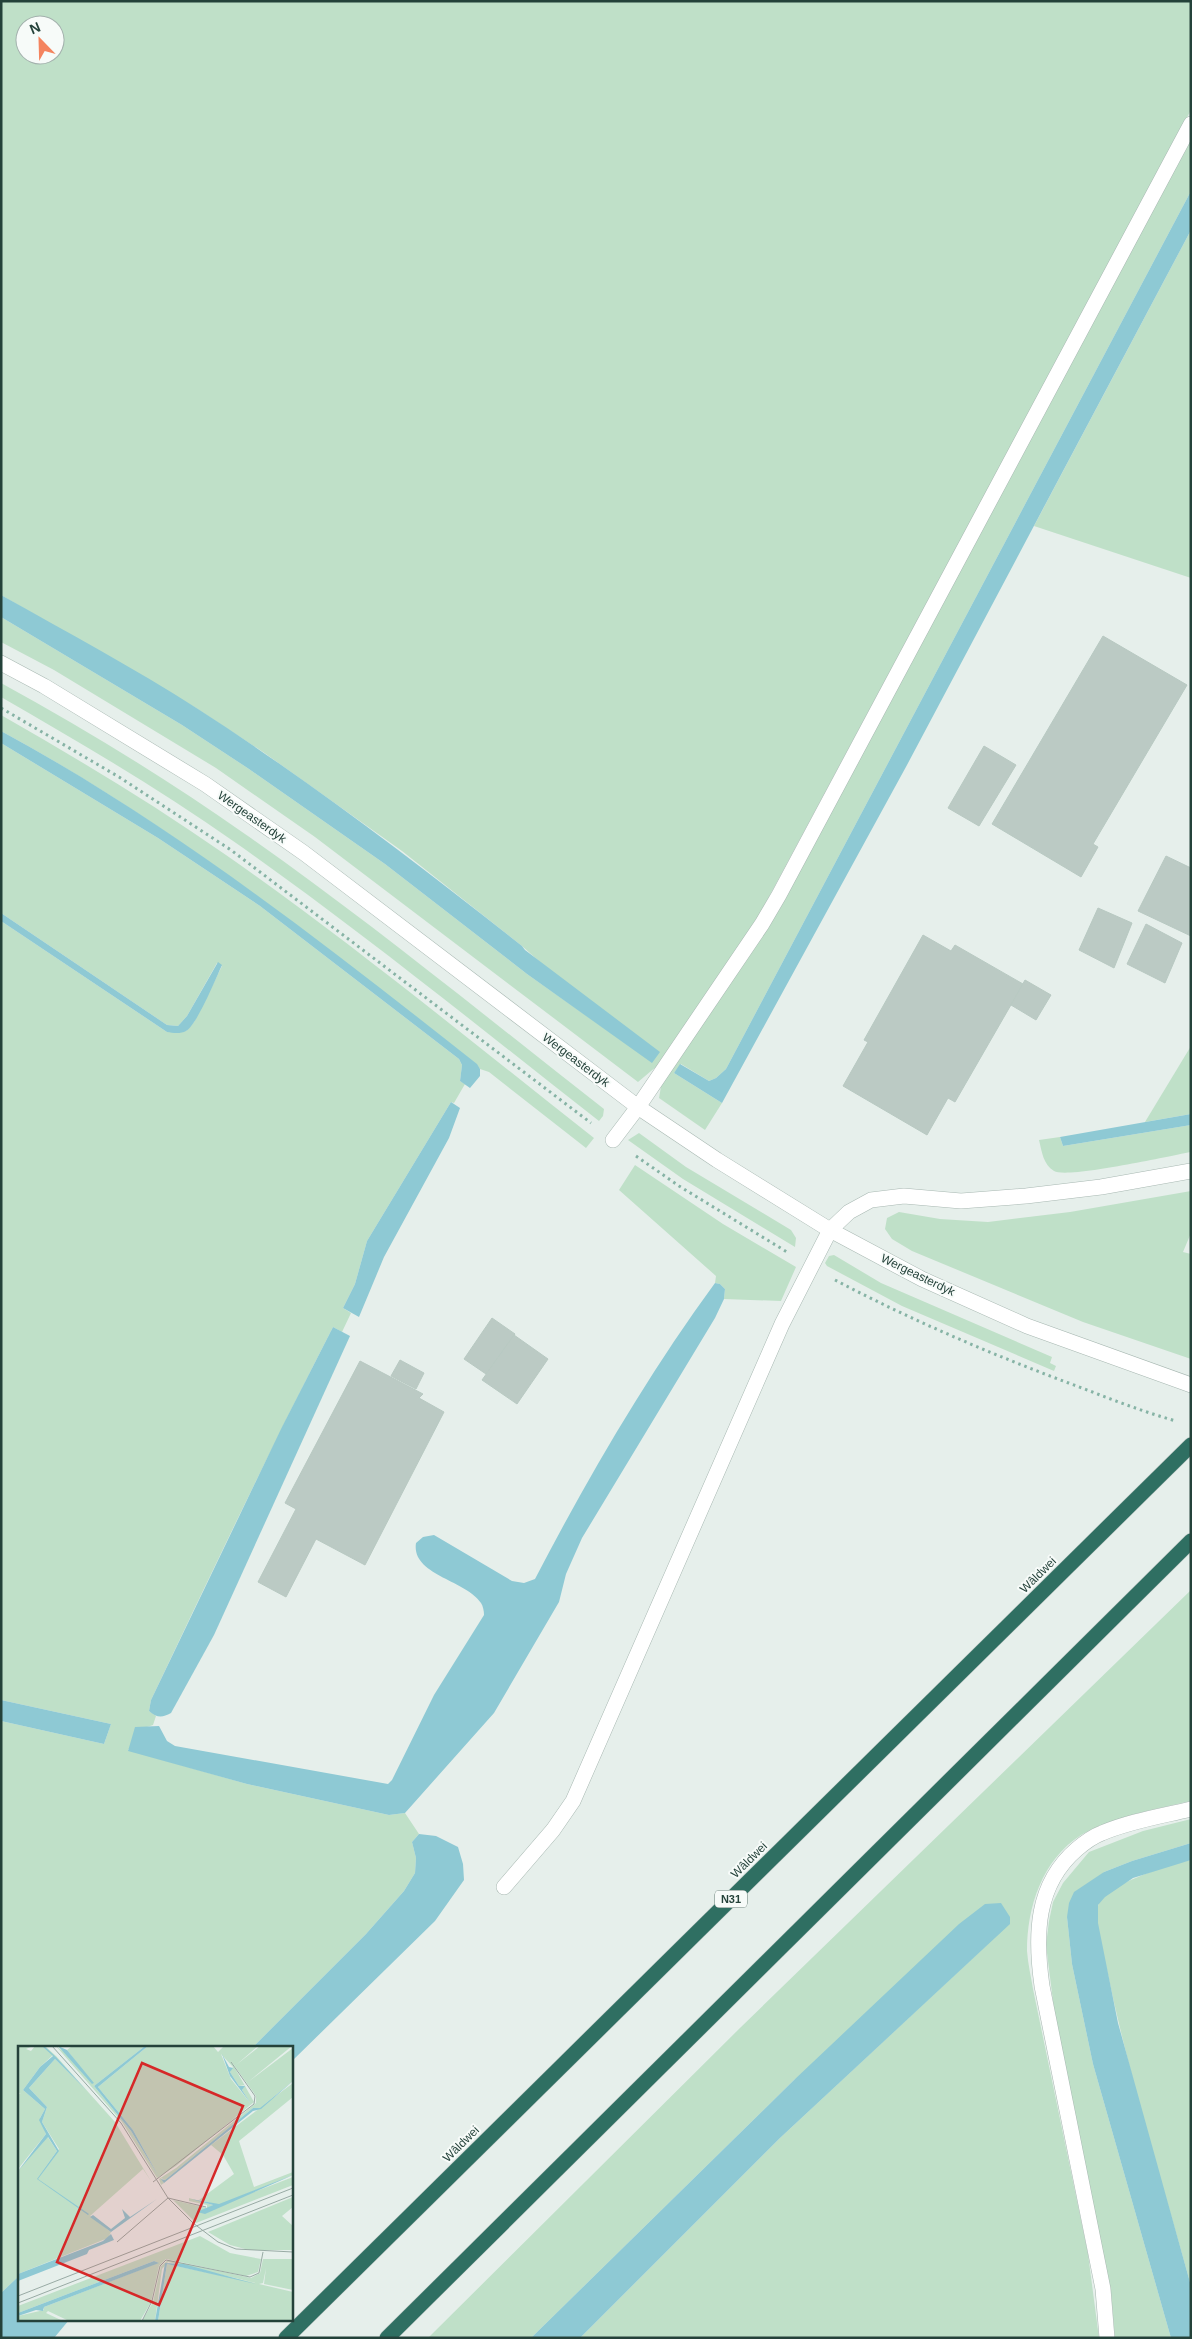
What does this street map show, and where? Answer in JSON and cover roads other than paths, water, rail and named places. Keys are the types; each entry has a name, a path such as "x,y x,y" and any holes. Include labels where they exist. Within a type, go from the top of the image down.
{"highway":[{"name":"Wâldwei","path":"286,2338 1191,1445"},
{"path":"387,2338 1191,1541"}],"street":[{"path":"613,1140 638,1107 762,924 779,895 1191,124"},
{"name":"Wergeasterdyk","path":"1,663 144,745 256,819 304,853 638,1107 717,1160 830,1230 922,1279 1027,1326 1191,1385"},
{"path":"504,1887 552,1830 580,1786 782,1324 830,1230 849,1212 871,1200 904,1196 961,1201 1026,1196 1101,1187 1191,1171"},
{"path":"1106,2338 1103,2289 1042,1986 1037,1950 1038,1926 1042,1904 1056,1873 1067,1858 1082,1845 1101,1833 1191,1809"}],"water":[{"path":"1191,191 1191,230 907,765 722,1103 674,1073 680,1064 709,1081 716,1078 726,1069"},
{"path":"1,595 174,694 282,765 403,854 525,950 660,1052 652,1063 527,974 385,864 249,769 182,725 1,617"},
{"path":"1,731 126,805 246,887 477,1064 480,1069 480,1076 470,1088 460,1081 462,1065 459,1059 260,906 158,838 1,743"},
{"path":"1,913 167,1025 178,1026 187,1016 218,962 222,965 201,1011 190,1027 182,1033 167,1032 1,921"},
{"path":"451,1102 460,1108 449,1138 384,1257 359,1317 343,1308 355,1284 367,1241"},
{"path":"1191,1114 1191,1125 1063,1146 1060,1137"},
{"path":"715,1283 720,1284 725,1289 724,1299 715,1318 582,1538 566,1574 559,1602 494,1713 405,1813 389,1815 247,1784 128,1751 135,1727 159,1726 167,1741 175,1746 388,1784 392,1780 434,1695 484,1615 482,1604 474,1595 430,1570 422,1563 417,1554 416,1543 423,1537 434,1535 512,1581 524,1583 535,1579 619,1428 666,1354"},
{"path":"333,1327 350,1336 214,1635 171,1713 165,1716 157,1716 149,1711 151,1700 281,1429"},
{"path":"1,1700 111,1724 104,1744 1,1721"},
{"path":"419,1834 436,1836 458,1847 463,1864 464,1880 435,1921 292,2061 292,2046 254,2046 366,1934 404,1891 415,1873 416,1858 412,1842"},
{"path":"1191,1843 1191,1860 1133,1878 1105,1897 1098,1905 1098,1923 1118,2023 1191,2286 1191,2338 1171,2338 1093,2064 1072,1964 1067,1917 1069,1903 1074,1892 1104,1872 1132,1861"},
{"path":"1001,1903 1010,1917 1010,1924 780,2138 580,2338 531,2338 794,2080 959,1924 985,1904"},
{"path":"18,2277 18,2322 67,2322 54,2338 1,2338 1,2293"}]}
